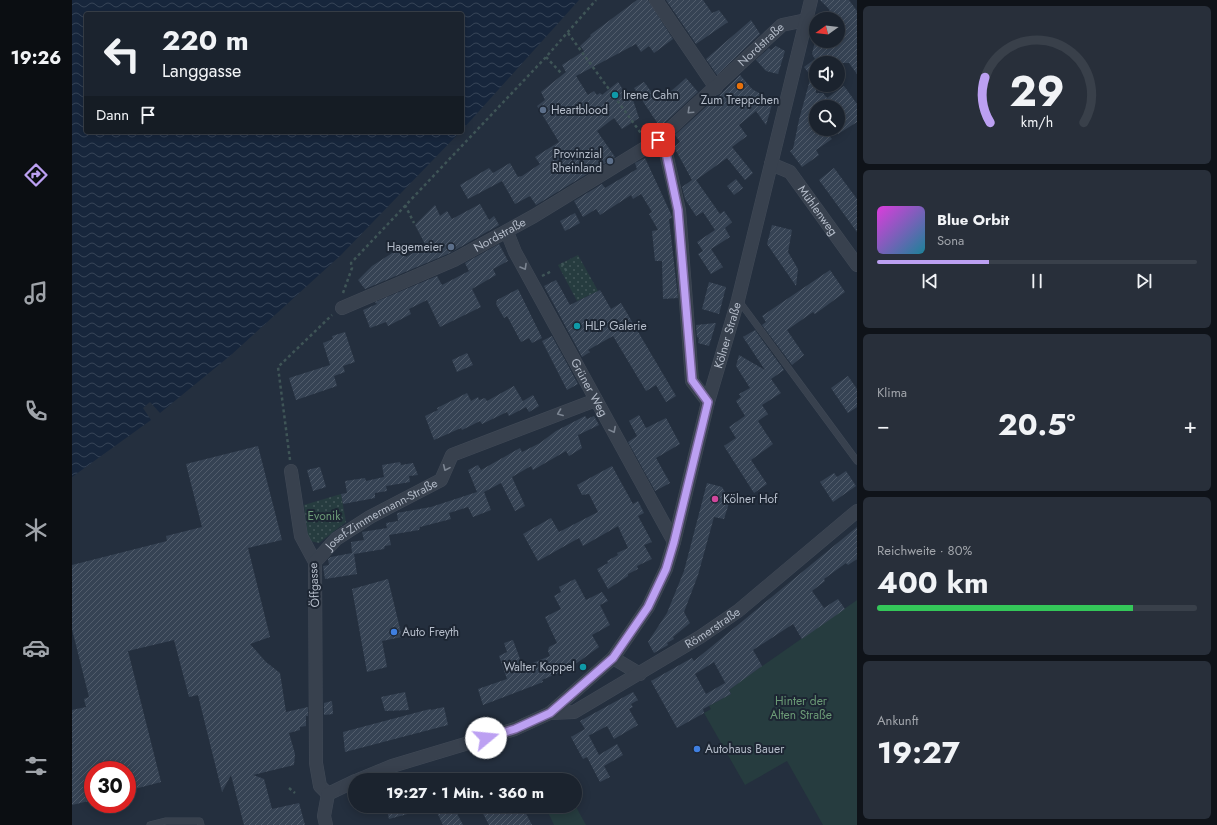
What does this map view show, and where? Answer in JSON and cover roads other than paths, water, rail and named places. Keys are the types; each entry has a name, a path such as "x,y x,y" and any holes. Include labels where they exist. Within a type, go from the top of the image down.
{"street":[{"path":"656,0 716,88"},
{"name":"Kölner Straße","path":"375,773 392,766 515,729 550,713 613,658 648,607 666,569 674,542 708,402 738,300 811,0"},
{"name":"Nordstraße","path":"342,303 454,260 507,232 654,143 716,88 782,25 806,20"},
{"path":"654,143 666,153 678,210 692,380 708,402"},
{"name":"Mühlenweg","path":"771,164 790,172 857,265"},
{"name":"Grüner Weg","path":"507,232 516,252 674,542"},
{"name":"Josef-Zimmermann-Straße","path":"315,562 336,539 370,517 441,480 452,455 596,400"},
{"name":"Öffgasse","path":"291,471 301,536 315,562 316,763 320,786 328,794"},
{"name":"Römerstraße","path":"550,713 574,712 700,637 738,611 857,511"},
{"path":"613,658 640,674"},
{"path":"325,820 328,794 348,784"}],"lane":[{"path":"738,300 857,461"},
{"path":"150,825 166,821 200,821 202,825"}],"water":[{"path":"72,0 579,0 464,128 464,12 84,12 84,134 458,134 341,255 231,355 160,413 150,402 143,408 151,420 72,477"}],"place":[{"name":"Zum Treppchen","path":"740,86"},
{"name":"Irene Cahn","path":"615,95"},
{"name":"Heartblood","path":"543,110"},
{"name":"Provinzial Rheinland","path":"610,161"},
{"name":"Hagemeier","path":"451,247"},
{"name":"HLP Galerie","path":"577,326"},
{"name":"Kölner Hof","path":"715,499"},
{"name":"Auto Freyth","path":"394,632"},
{"name":"Walter Koppel","path":"583,667"},
{"name":"Autohaus Bauer","path":"697,749"}],"park label":[{"name":"Evonik","path":"324,516"},
{"name":"Hinter der Alten Straße","path":"801,708"}]}
